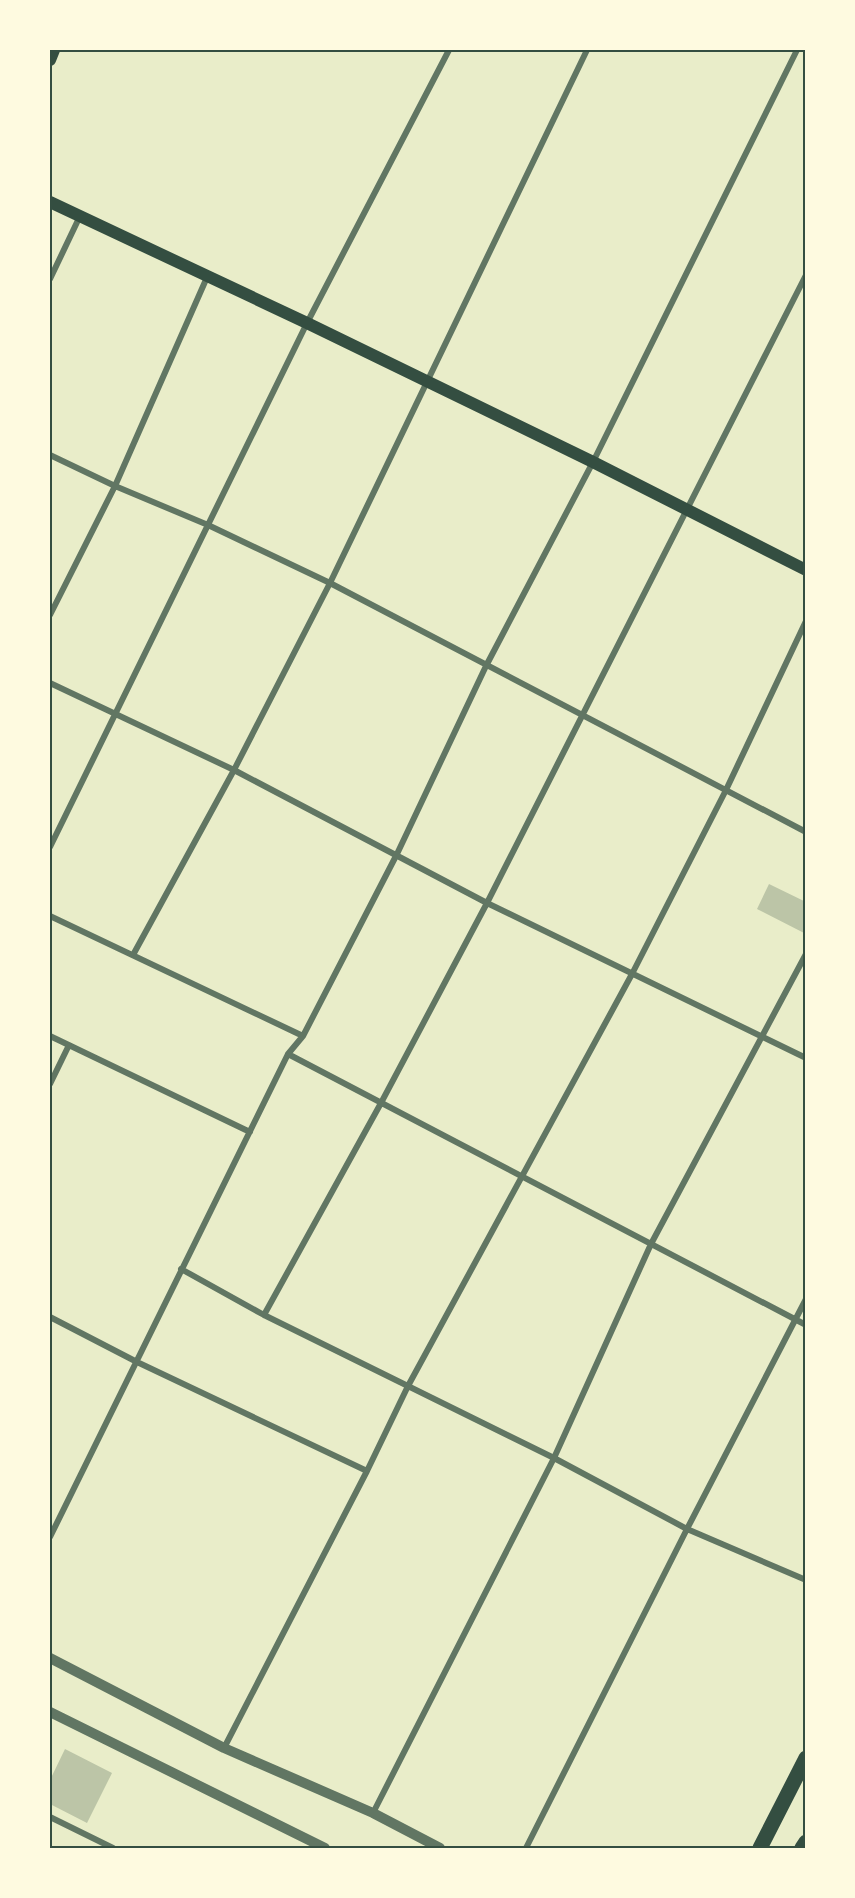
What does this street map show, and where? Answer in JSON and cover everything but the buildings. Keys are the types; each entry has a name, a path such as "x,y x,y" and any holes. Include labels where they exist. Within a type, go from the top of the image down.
{"main road":[{"path":"50,60 51,50"},
{"path":"50,202 308,322 688,509 806,570"},
{"path":"760,1848 806,1758"},
{"path":"802,1848 806,1842"}],"street":[{"path":"50,847 308,322 449,50"},
{"path":"133,955 234,770 330,583 587,50"},
{"path":"50,1537 288,1054 303,1036 397,854 486,666 593,462 797,50"},
{"path":"50,279 80,216"},
{"path":"50,615 116,486 208,275"},
{"path":"264,1315 381,1103 487,903 806,275"},
{"path":"50,455 208,525 330,583 806,832"},
{"path":"224,1748 367,1471 408,1386 632,974 726,790 806,621"},
{"path":"50,683 234,770 487,903 806,1058"},
{"path":"50,916 303,1036"},
{"path":"373,1813 554,1458 651,1244 806,954"},
{"path":"50,1036 250,1132"},
{"path":"50,1084 69,1045"},
{"path":"288,1054 806,1325"},
{"path":"181,1269 264,1315 554,1458 687,1529 806,1580"},
{"path":"526,1848 806,1299"},
{"path":"50,1317 137,1362 367,1471"},
{"path":"50,1658 224,1748 373,1813 440,1848"},
{"path":"50,1712 325,1848"},
{"path":"50,1817 113,1848"}]}
